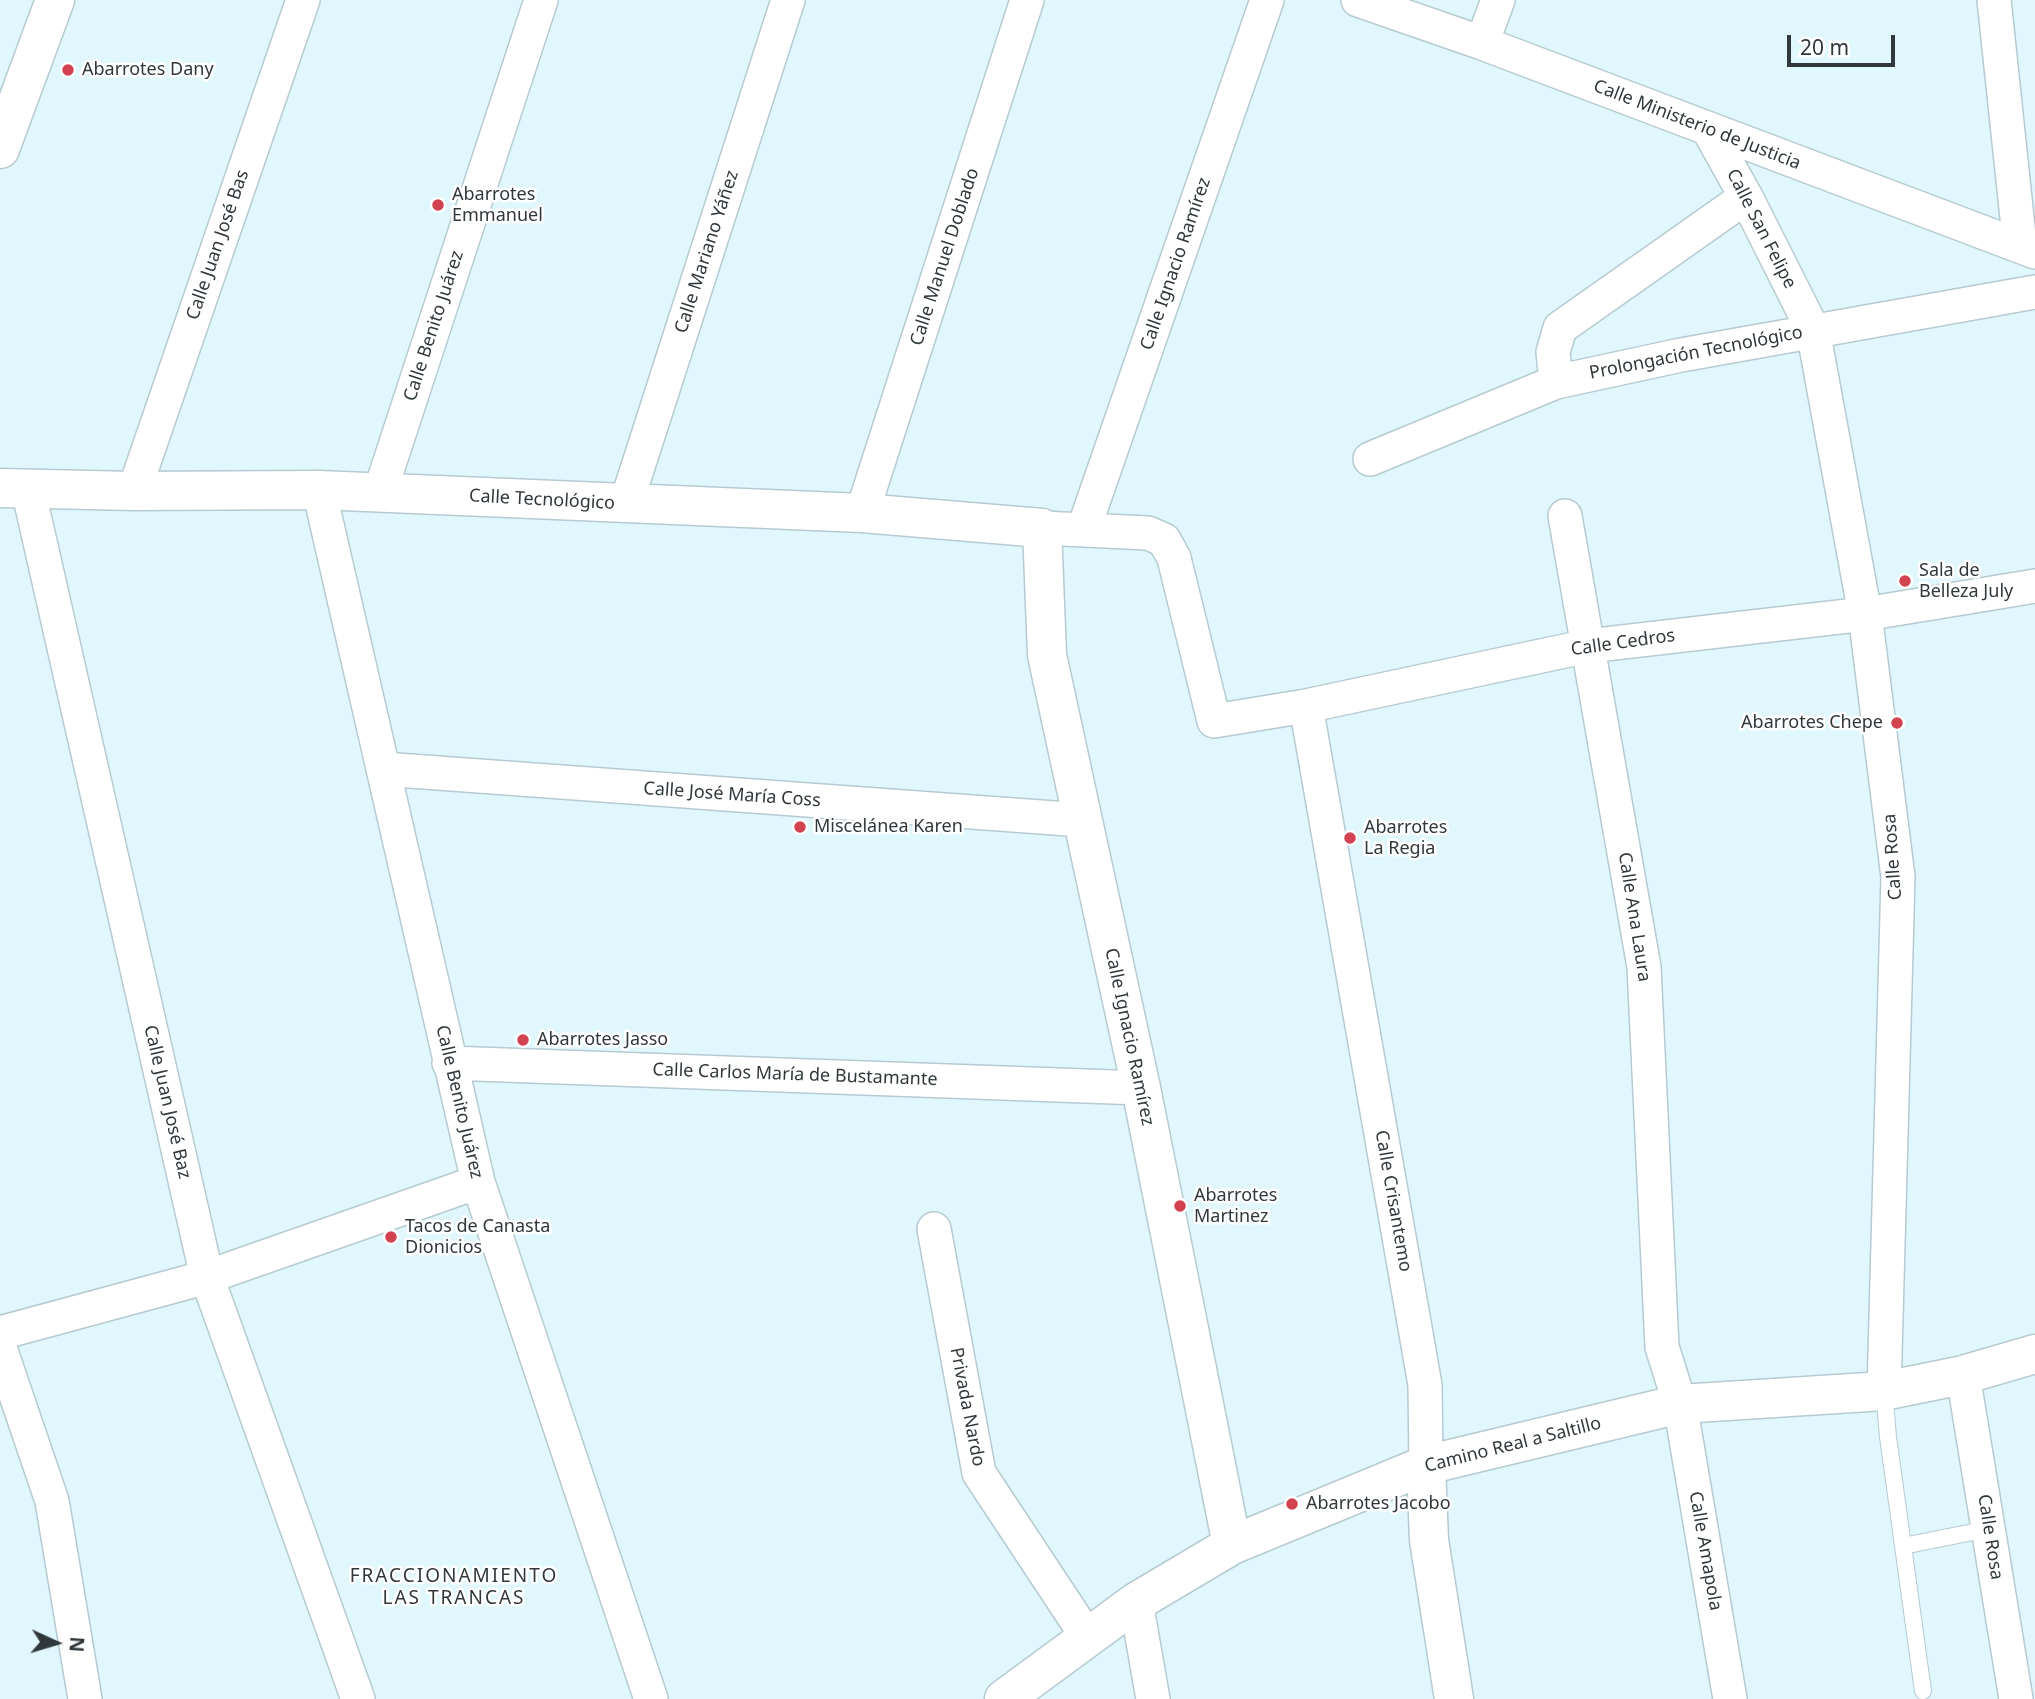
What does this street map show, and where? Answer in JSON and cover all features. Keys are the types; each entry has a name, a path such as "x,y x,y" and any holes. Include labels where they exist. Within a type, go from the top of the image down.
{"street":[{"path":"0,149 55,0"},
{"name":"Calle Juan José Bas","path":"134,491 303,0"},
{"name":"Calle Benito Juárez","path":"380,492 541,0"},
{"name":"Calle Mariano Yáñez","path":"626,504 788,0"},
{"name":"Calle Manuel Doblado","path":"862,513 1027,0"},
{"name":"Calle Ignacio Ramírez","path":"1084,528 1267,0"},
{"name":"Calle Ministerio de Justicia","path":"1359,0 1482,43 2028,249"},
{"path":"1482,43 1498,0"},
{"path":"1994,0 2028,249"},
{"name":"Calle San Felipe","path":"1708,129 1746,197 1813,330"},
{"path":"1556,382 1553,352 1560,328 1746,197"},
{"name":"Prolongación Tecnológico","path":"1370,459 1556,382 1813,330 2035,292"},
{"name":"Calle Rosa","path":"1813,330 1866,614 1898,877 1884,1391"},
{"name":"Calle Tecnológico","path":"14,489 380,492 862,513 1042,528 1148,533 1164,540 1174,558 1214,721"},
{"name":"Calle Juan José Baz","path":"14,489 207,1277 358,1699"},
{"name":"Calle Benito Juárez","path":"319,490 478,1182 652,1699"},
{"name":"Calle Ana Laura","path":"1565,516 1644,967 1662,1347 1680,1404"},
{"name":"Calle Ignacio Ramírez","path":"1042,528 1047,655 1141,1088 1232,1545"},
{"name":"Calle Cedros","path":"1214,721 1306,706 1588,646 1866,614 2035,586"},
{"name":"Calle Crisantemo","path":"1306,706 1425,1385 1429,1540 1454,1699"},
{"name":"Calle José María Coss","path":"383,769 1082,820"},
{"name":"Calle Carlos María de Bustamante","path":"449,1063 1141,1088"},
{"path":"0,1333 207,1277 478,1182"},
{"name":"Privada Nardo","path":"934,1229 979,1473 1088,1638"},
{"path":"0,1348 52,1501 85,1699"},
{"name":"Camino Real a Saltillo","path":"1004,1699 1136,1602 1232,1545 1426,1465 1680,1404 1884,1391 1963,1376 2035,1354"},
{"name":"Calle Rosa","path":"1963,1376 2016,1699"},
{"name":"Calle Amapola","path":"1680,1404 1730,1699"},
{"path":"1136,1602 1153,1699"}],"lane":[{"path":"1884,1391 1923,1691"},
{"path":"1903,1546 1988,1529"}],"place":[{"name":"Abarrotes Dany","path":"68,70"},
{"name":"Abarrotes Emmanuel","path":"438,205"},
{"name":"Sala de Belleza July","path":"1905,581"},
{"name":"Abarrotes Chepe","path":"1897,723"},
{"name":"Miscelánea Karen","path":"800,827"},
{"name":"Abarrotes La Regia","path":"1350,838"},
{"name":"Abarrotes Jasso","path":"523,1040"},
{"name":"Abarrotes Martinez","path":"1180,1206"},
{"name":"Tacos de Canasta Dionicios","path":"391,1237"},
{"name":"Abarrotes Jacobo","path":"1292,1504"}],"district":[{"name":"FRACCIONAMIENTO LAS TRANCAS","path":"454,1588"}]}
